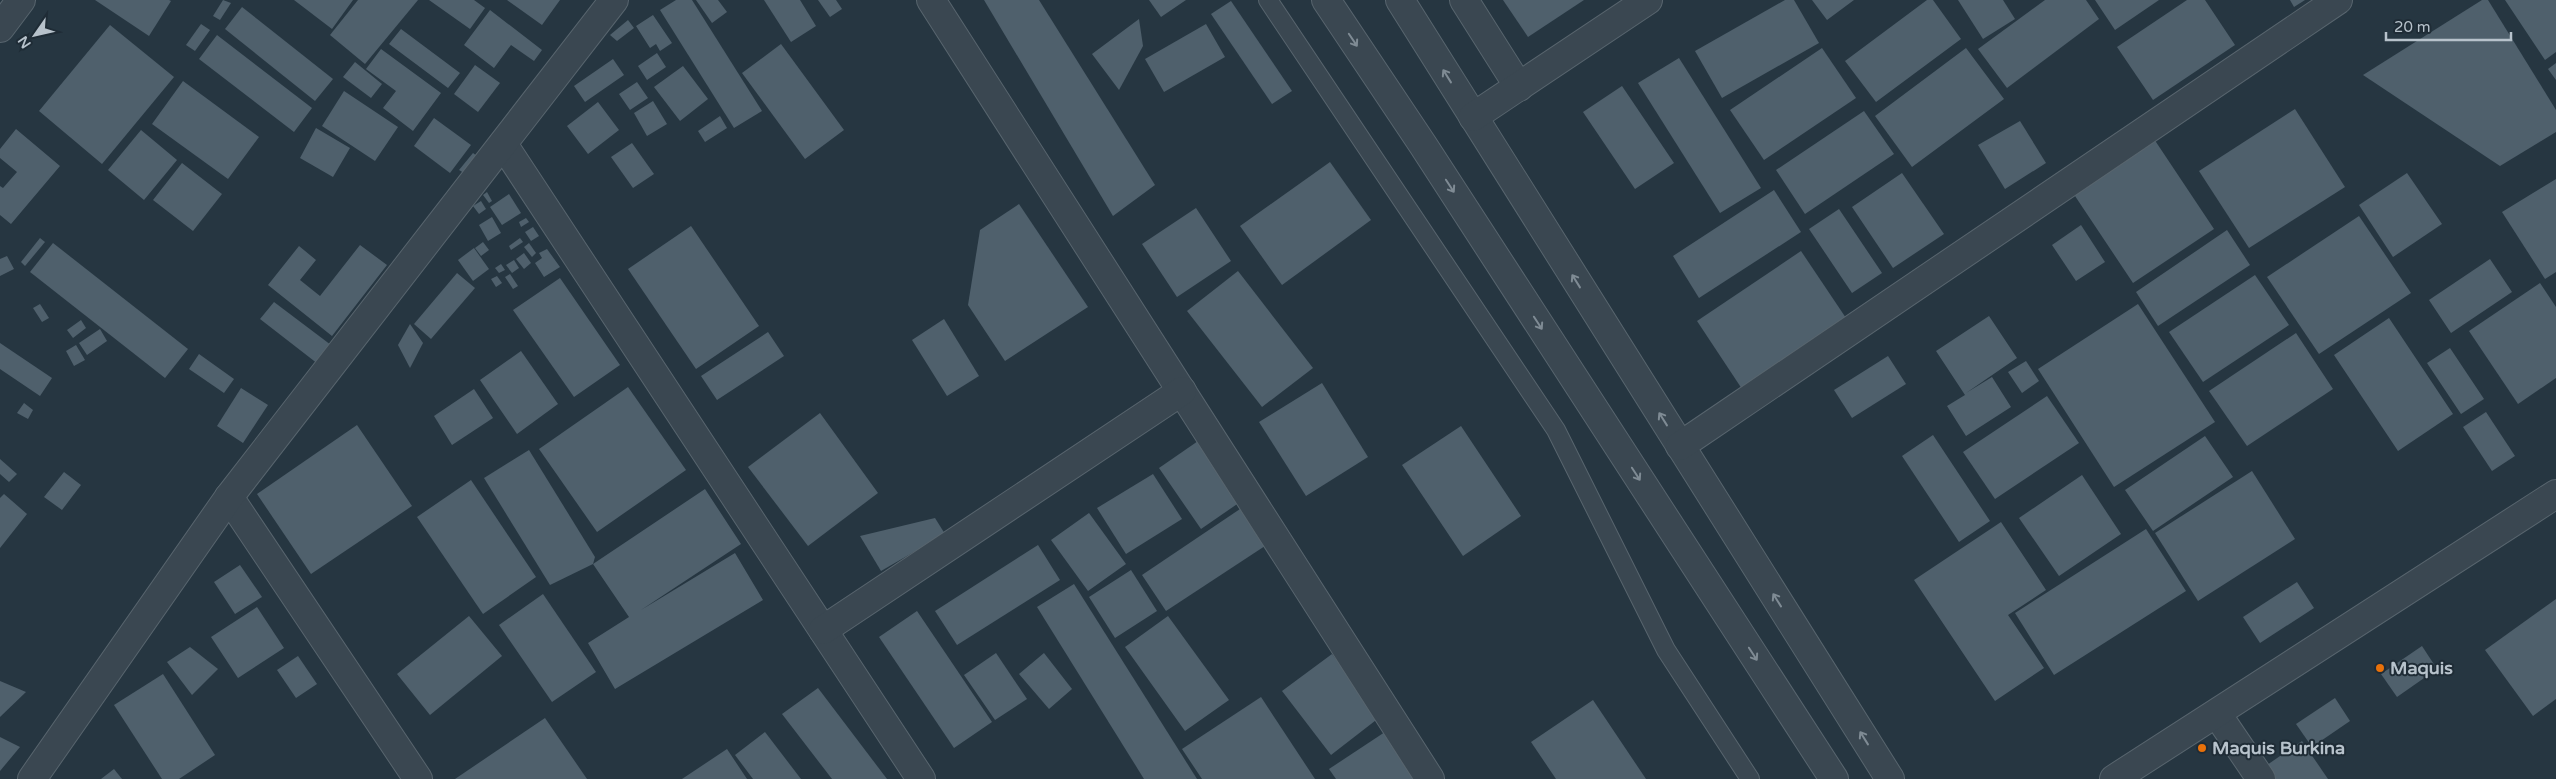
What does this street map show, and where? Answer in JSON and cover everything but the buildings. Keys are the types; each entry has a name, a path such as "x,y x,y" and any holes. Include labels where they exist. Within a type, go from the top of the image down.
{"street":[{"path":"0,28 21,0"},
{"path":"32,779 229,497 614,0"},
{"path":"931,0 1430,779"},
{"path":"1326,0 1434,162 1834,779"},
{"path":"1400,0 1890,779"},
{"path":"1464,0 1519,87"},
{"path":"1473,117 1648,0"},
{"path":"1680,446 2338,0"},
{"path":"503,144 921,779"},
{"path":"823,630 1182,391"},
{"path":"2114,779 2556,494"},
{"path":"229,497 418,779"},
{"path":"2216,714 2261,779"}],"lane":[{"path":"1268,0 1556,430 1666,650 1750,779"}],"place":[{"name":"Maquis","path":"2380,668"},
{"name":"Maquis Burkina","path":"2202,748"}]}
